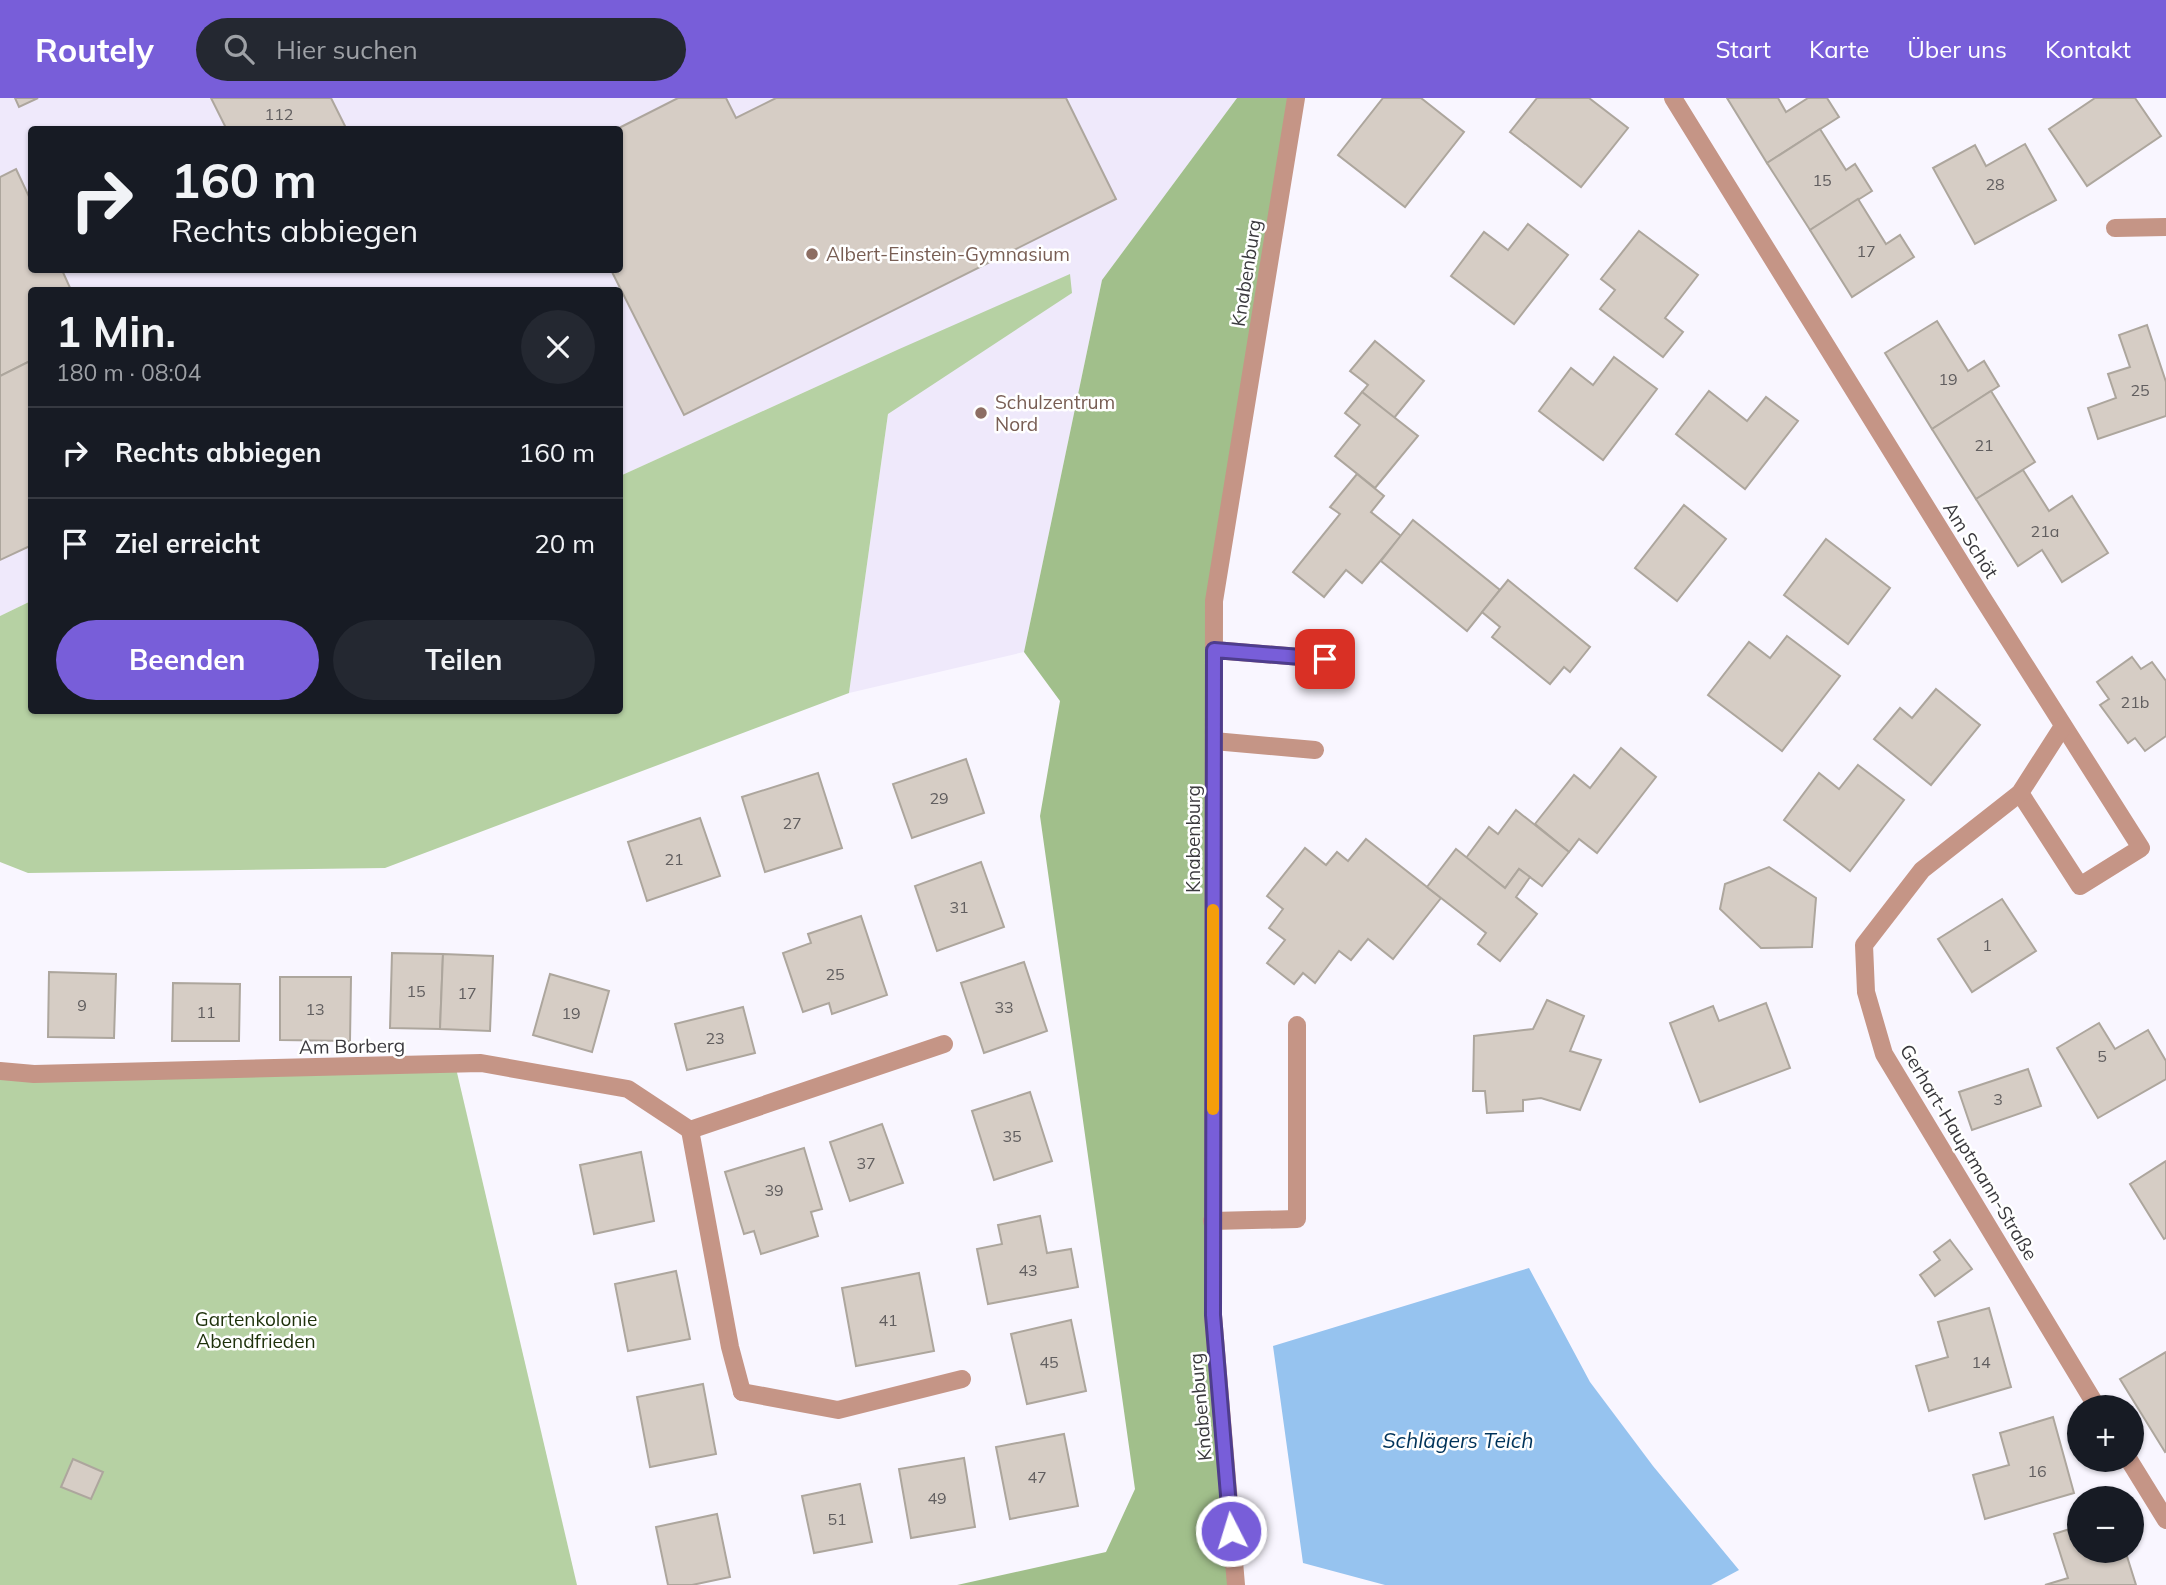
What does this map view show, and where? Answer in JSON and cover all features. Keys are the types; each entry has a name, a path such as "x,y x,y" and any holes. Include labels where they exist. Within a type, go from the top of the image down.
{"street":[{"name":"Knabenburg","path":"1236,1585 1213,1315 1214,601 1296,98"},
{"name":"Am Schöt","path":"1673,98 2141,848 2080,886 2020,793"},
{"path":"2115,228 2166,227"},
{"path":"1214,650 1325,659"},
{"name":"Gerhart-Hauptmann-Straße","path":"2063,726 2020,793 1922,870 1864,945 1866,992 1884,1054 2090,1395"},
{"path":"1214,741 1315,750"},
{"path":"1212,1221 1297,1219 1297,1025"},
{"path":"944,1044 691,1130 730,1347 742,1392 838,1410 962,1379"},
{"name":"Am Borberg","path":"0,1071 48,1074 481,1063 628,1089 691,1130"},
{"path":"2136,1472 2166,1520"}],"shaded area":[{"name":"Schulzentrum Nord","path":"0,98 1237,98 1102,280 1024,652 849,693 897,350 623,475 623,287 28,287 28,602 0,616"}],"green space":[{"path":"1237,98 1296,98 1214,601 1212,1221 1236,1585 957,1585 1106,1552 1135,1489 1040,816 1060,701 1024,652 1102,280"},
{"path":"1070,274 1072,293 888,414 849,693 385,868 28,873 0,862 0,616 28,602 28,714 623,714 623,475"},
{"name":"Gartenkolonie Abendfrieden","path":"455,1064 577,1585 0,1585 0,1071"}],"water":[{"name":"Schlägers Teich","path":"1529,1268 1590,1382 1653,1466 1739,1570 1711,1585 1385,1585 1303,1563 1273,1346"}],"building":[{"path":"15,98 38,98 19,107"},
{"path":"211,98 331,98 345,126 225,126"},
{"name":"Albert-Einstein-Gymnasium","path":"678,98 726,98 736,118 776,98 1066,98 1116,199 684,415 623,294 623,287 620,287 613,273 623,273 623,126"},
{"path":"1383,98 1421,98 1464,132 1405,207 1338,155"},
{"path":"1537,98 1589,98 1628,128 1581,187 1510,132"},
{"path":"1727,98 1778,98 1786,112 1808,98 1827,98 1839,117 1767,163"},
{"path":"2095,98 2135,98 2161,136 2087,186 2049,129"},
{"path":"1820,129 1846,170 1855,164 1872,191 1810,230 1767,163"},
{"path":"2025,144 2056,200 1975,244 1933,168 1975,145 1986,166"},
{"path":"16,169 28,194 28,273 63,273 70,287 28,287 28,362 0,376 0,177"},
{"path":"1858,199 1886,244 1900,235 1914,257 1852,297 1810,230"},
{"path":"1528,224 1568,255 1514,324 1451,276 1484,232 1508,250"},
{"path":"1639,231 1698,275 1665,318 1683,332 1663,357 1600,309 1615,290 1601,279"},
{"path":"1937,321 1968,371 1984,361 1999,386 1932,429 1885,353"},
{"path":"2147,325 2166,382 2166,416 2098,439 2088,408 2116,398 2108,374 2130,367 2119,335"},
{"path":"1375,341 1424,381 1394,418 1362,392 1368,385 1350,371"},
{"path":"1614,357 1657,389 1603,460 1539,411 1571,368 1593,385"},
{"path":"28,362 28,547 0,560 0,376"},
{"path":"1709,391 1747,421 1766,397 1798,421 1745,489 1676,434"},
{"path":"1991,391 2035,462 1976,499 1932,429"},
{"path":"1362,392 1418,436 1375,488 1335,456 1360,425 1345,413"},
{"path":"2023,470 2049,511 2072,496 2108,553 2062,582 2042,550 2018,566 1976,499"},
{"path":"1357,474 1384,496 1371,512 1401,536 1362,583 1346,570 1324,597 1293,572 1340,514 1330,507"},
{"path":"1684,505 1726,539 1677,601 1635,568"},
{"path":"1413,520 1500,590 1467,631 1381,561"},
{"path":"1826,539 1890,588 1848,644 1784,595"},
{"path":"1508,580 1590,647 1570,672 1564,667 1550,684 1492,637 1500,627 1482,612"},
{"path":"1787,636 1840,676 1782,751 1708,695 1749,642 1770,658"},
{"path":"2132,657 2141,669 2152,662 2166,681 2166,736 2145,751 2135,738 2128,743 2100,705 2109,699 2097,682"},
{"path":"1936,689 1980,725 1931,785 1874,739 1900,708 1912,718"},
{"path":"1621,748 1656,777 1597,853 1579,839 1569,852 1535,824 1574,775 1590,788"},
{"path":"966,759 984,813 912,838 893,784"},
{"path":"1858,765 1904,800 1850,871 1784,820 1819,773 1839,789"},
{"path":"818,773 842,848 765,872 742,797"},
{"path":"1516,810 1569,852 1542,886 1519,869 1505,888 1466,858 1489,827 1498,834"},
{"path":"700,818 720,876 647,901 628,842"},
{"path":"1366,839 1441,898 1393,959 1368,939 1351,960 1339,951 1315,983 1303,973 1294,984 1267,963 1285,940 1269,928 1283,909 1267,896 1305,848 1326,865 1337,852 1348,861"},
{"path":"1456,849 1505,888 1519,869 1530,877 1516,897 1537,914 1500,961 1478,944 1486,933 1427,887"},
{"path":"981,862 1004,927 937,951 915,886"},
{"path":"1769,867 1816,898 1812,947 1761,948 1720,909 1725,884"},
{"path":"2002,899 2036,951 1972,992 1938,939"},
{"path":"861,916 887,995 832,1014 829,1003 803,1012 783,953 811,943 808,934"},
{"path":"392,953 443,954 440,1029 390,1028"},
{"path":"443,954 493,956 490,1031 440,1029"},
{"path":"1024,962 1047,1031 984,1053 961,983"},
{"path":"49,972 116,974 114,1038 48,1037"},
{"path":"550,974 609,991 592,1052 533,1035"},
{"path":"280,977 351,977 350,1041 280,1040"},
{"path":"173,983 240,984 239,1041 172,1041"},
{"path":"1547,1000 1584,1016 1570,1051 1601,1060 1580,1110 1541,1098 1523,1100 1523,1111 1487,1113 1485,1091 1473,1091 1474,1036 1533,1029"},
{"path":"1766,1003 1790,1068 1700,1102 1670,1023 1713,1006 1719,1021"},
{"path":"743,1007 755,1053 687,1070 675,1024"},
{"path":"2099,1023 2115,1049 2148,1030 2166,1061 2166,1079 2098,1118 2057,1048"},
{"path":"2028,1069 2041,1106 1972,1130 1959,1092"},
{"path":"1030,1092 1052,1161 994,1180 972,1111"},
{"path":"882,1124 903,1183 850,1201 830,1142"},
{"path":"804,1148 822,1209 811,1212 818,1236 761,1254 754,1231 744,1234 725,1172"},
{"path":"641,1152 654,1221 594,1234 580,1165"},
{"path":"2166,1161 2166,1238 2164,1239 2130,1184"},
{"path":"1040,1216 1047,1253 1071,1249 1078,1287 988,1304 977,1249 1002,1244 998,1225"},
{"path":"1950,1240 1972,1269 1935,1296 1920,1275 1940,1260 1934,1252"},
{"path":"676,1271 690,1339 628,1351 615,1284"},
{"path":"919,1273 934,1351 856,1366 842,1288"},
{"path":"1989,1308 2011,1387 1929,1411 1916,1366 1948,1357 1938,1322"},
{"path":"1071,1320 1086,1391 1027,1404 1011,1334"},
{"path":"2166,1352 2165,1452 2144,1418 2144,1395 2130,1395 2120,1379"},
{"path":"703,1384 716,1454 650,1467 637,1397"},
{"path":"2053,1417 2072,1486 2067,1486 2067,1495 1985,1519 1973,1475 2009,1465 2000,1433"},
{"path":"1064,1434 1078,1506 1010,1519 996,1447"},
{"path":"964,1458 975,1527 911,1538 899,1469"},
{"path":"73,1459 103,1472 91,1499 61,1487"},
{"path":"860,1484 872,1542 814,1553 802,1496"},
{"path":"717,1514 730,1577 692,1585 668,1585 656,1527"},
{"path":"2067,1530 2067,1563 2129,1563 2136,1585 2045,1585 2068,1578 2054,1534"}],"slow traffic":[{"path":"1213,910 1213,1109"}],"place":[{"name":"Albert-Einstein-Gymnasium","path":"812,254"},
{"name":"Schulzentrum Nord","path":"981,413"}],"route":[{"path":"1231,1531 1213,1315 1214,650 1325,659"}]}
